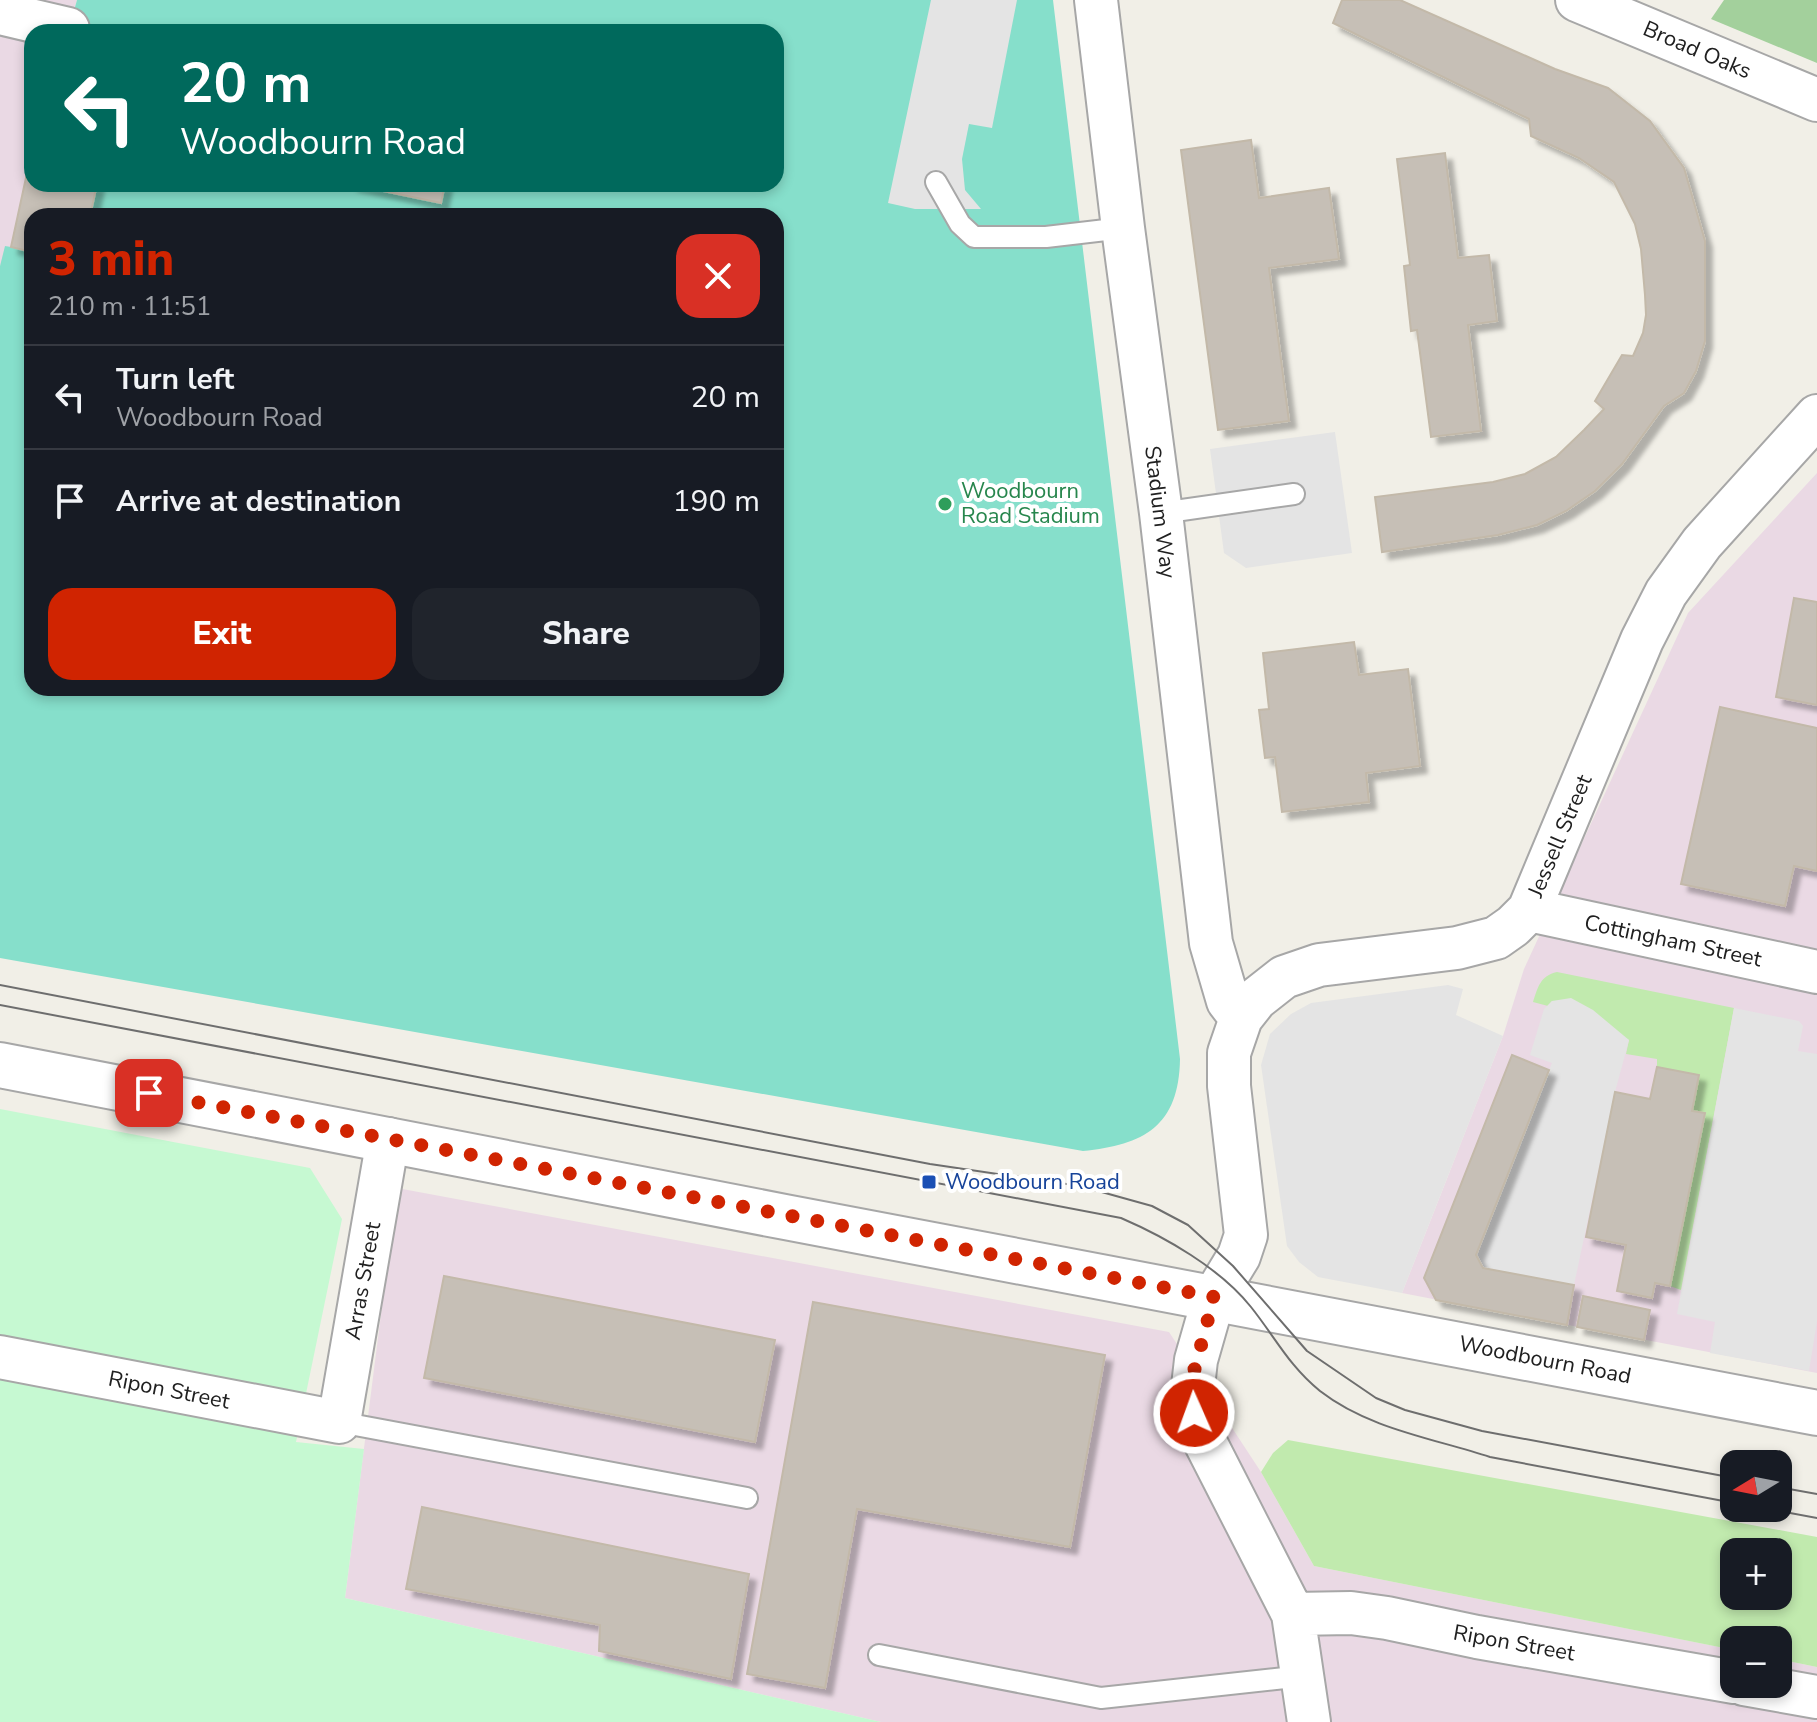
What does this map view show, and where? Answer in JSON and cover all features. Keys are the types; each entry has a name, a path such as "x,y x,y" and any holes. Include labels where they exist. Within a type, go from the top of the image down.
{"street":[{"name":"Stadium Way","path":"1096,0 1161,513 1211,943 1228,1001 1241,1018"},
{"name":"Broad Oaks","path":"1577,0 1817,100"},
{"path":"0,13 44,24"},
{"name":"Jessell Street","path":"1309,1722 1293,1614 1217,1469 1194,1413 1193,1375 1214,1297 1239,1256 1246,1235 1229,1086 1229,1053 1241,1018 1256,999 1284,977 1319,965 1457,948 1496,938 1529,910 1642,640 1666,593 1702,543 1817,416"},
{"name":"Cottingham Street","path":"1529,910 1817,972"},
{"name":"Woodbourn Road","path":"0,1065 1817,1413"},
{"name":"Arras Street","path":"339,1422 388,1139"},
{"name":"Ripon Street","path":"0,1357 339,1422"},
{"name":"Ripon Street","path":"1293,1614 1351,1613 1387,1618 1720,1680"},
{"path":"1792,1693 1817,1697"}],"lane":[{"path":"936,182 960,224 974,237 1046,237 1123,228"},
{"path":"1161,513 1294,494"},
{"path":"339,1422 747,1498"},
{"path":"879,1655 1101,1698 1303,1676"}],"shaded area":[{"path":"0,0 77,0 70,24 24,24 24,187 11,247 0,266"},
{"name":"Woodbourn Road Stadium","path":"77,0 1053,0 1180,1059 1173,1101 1165,1116 1154,1128 1124,1144 1083,1151 0,958 0,266 5,246 11,247 24,187 24,192 784,192 784,24 70,24"},
{"path":"931,0 1017,0 992,128 969,124 962,159 965,190 981,209 915,209 888,203"},
{"path":"1335,432 1352,553 1246,568 1224,553 1210,449"},
{"path":"1817,473 1817,1373 1402,1293 1503,1036 1524,969 1688,613"},
{"path":"1448,985 1463,989 1456,1015 1503,1036 1402,1293 1318,1277 1299,1262 1287,1246 1261,1065 1270,1034 1291,1014 1311,1003"},
{"path":"1571,998 1593,1010 1629,1040 1574,1285 1483,1268 1476,1255 1552,1063 1530,1055 1544,1009 1552,1001"},
{"path":"1734,1008 1799,1021 1803,1026 1798,1051 1817,1054 1817,1321 1809,1371 1710,1353 1715,1322 1677,1314"},
{"path":"397,1188 1169,1332 1261,1472 1314,1566 1720,1647 1720,1698 1792,1698 1792,1662 1817,1667 1817,1722 881,1722 345,1598"}],"green space":[{"path":"1724,0 1817,0 1817,63 1711,19"},
{"path":"1557,972 1734,1008 1681,1290 1670,1286 1705,1114 1692,1111 1699,1075 1657,1067 1657,1059 1626,1054 1629,1040 1552,1001 1548,1006 1533,1002 1543,979"},
{"path":"0,1109 310,1168 342,1219 296,1442 364,1449 345,1598 881,1722 0,1722"},
{"path":"1288,1440 1720,1519 1720,1522 1817,1537 1817,1667 1792,1662 1792,1626 1720,1626 1720,1647 1314,1566 1261,1472 1273,1453"}],"building":[{"path":"1342,0 1400,0 1555,69 1608,88 1650,121 1684,168 1705,241 1705,341 1696,371 1684,393 1664,406 1622,464 1595,491 1566,511 1537,525 1498,535 1382,552 1375,497 1493,482 1525,474 1556,457 1604,409 1595,401 1622,355 1633,356 1643,333 1645,295 1641,249 1635,224 1614,182 1579,158 1531,136 1529,119 1333,23"},
{"path":"1251,140 1259,198 1329,188 1339,259 1269,268 1289,421 1218,430 1181,150"},
{"path":"1445,153 1458,258 1489,255 1497,321 1468,325 1481,431 1431,437 1417,330 1411,331 1404,266 1410,265 1397,159"},
{"path":"24,187 24,192 95,192 92,208 24,208 24,250 11,247"},
{"path":"388,192 443,192 441,203"},
{"path":"1794,598 1817,602 1817,705 1776,697"},
{"path":"1354,642 1359,675 1408,669 1420,766 1366,773 1369,802 1282,812 1275,757 1265,758 1259,710 1269,709 1263,653"},
{"path":"1720,707 1817,728 1817,871 1794,866 1785,906 1681,884"},
{"path":"1512,1055 1549,1070 1476,1255 1483,1268 1574,1285 1567,1325 1436,1300 1424,1278"},
{"path":"1657,1067 1699,1075 1692,1111 1705,1113 1670,1286 1655,1283 1652,1298 1617,1291 1626,1245 1586,1237 1615,1092 1650,1099"},
{"path":"444,1276 775,1340 755,1442 424,1378"},
{"path":"1583,1296 1650,1310 1644,1340 1577,1327"},
{"path":"813,1302 1105,1355 1070,1547 857,1509 825,1688 747,1674"},
{"path":"422,1507 749,1574 731,1679 599,1651 600,1625 406,1589"}],"tram line":[{"path":"0,985 930,1164 1080,1186 1152,1206 1188,1225 1233,1266 1307,1351 1376,1398 1405,1410 1482,1431 1720,1475"},
{"path":"0,1005 1121,1218 1173,1244 1224,1279 1251,1307 1309,1381 1359,1415 1490,1457 1720,1500"},
{"path":"1792,1490 1817,1494"},
{"path":"1792,1513 1817,1518"}],"place":[{"name":"Woodbourn Road Stadium","path":"945,504"},
{"name":"Woodbourn Road","path":"929,1182"}],"route":[{"path":"149,1093 1214,1297 1193,1375 1194,1413"}]}
